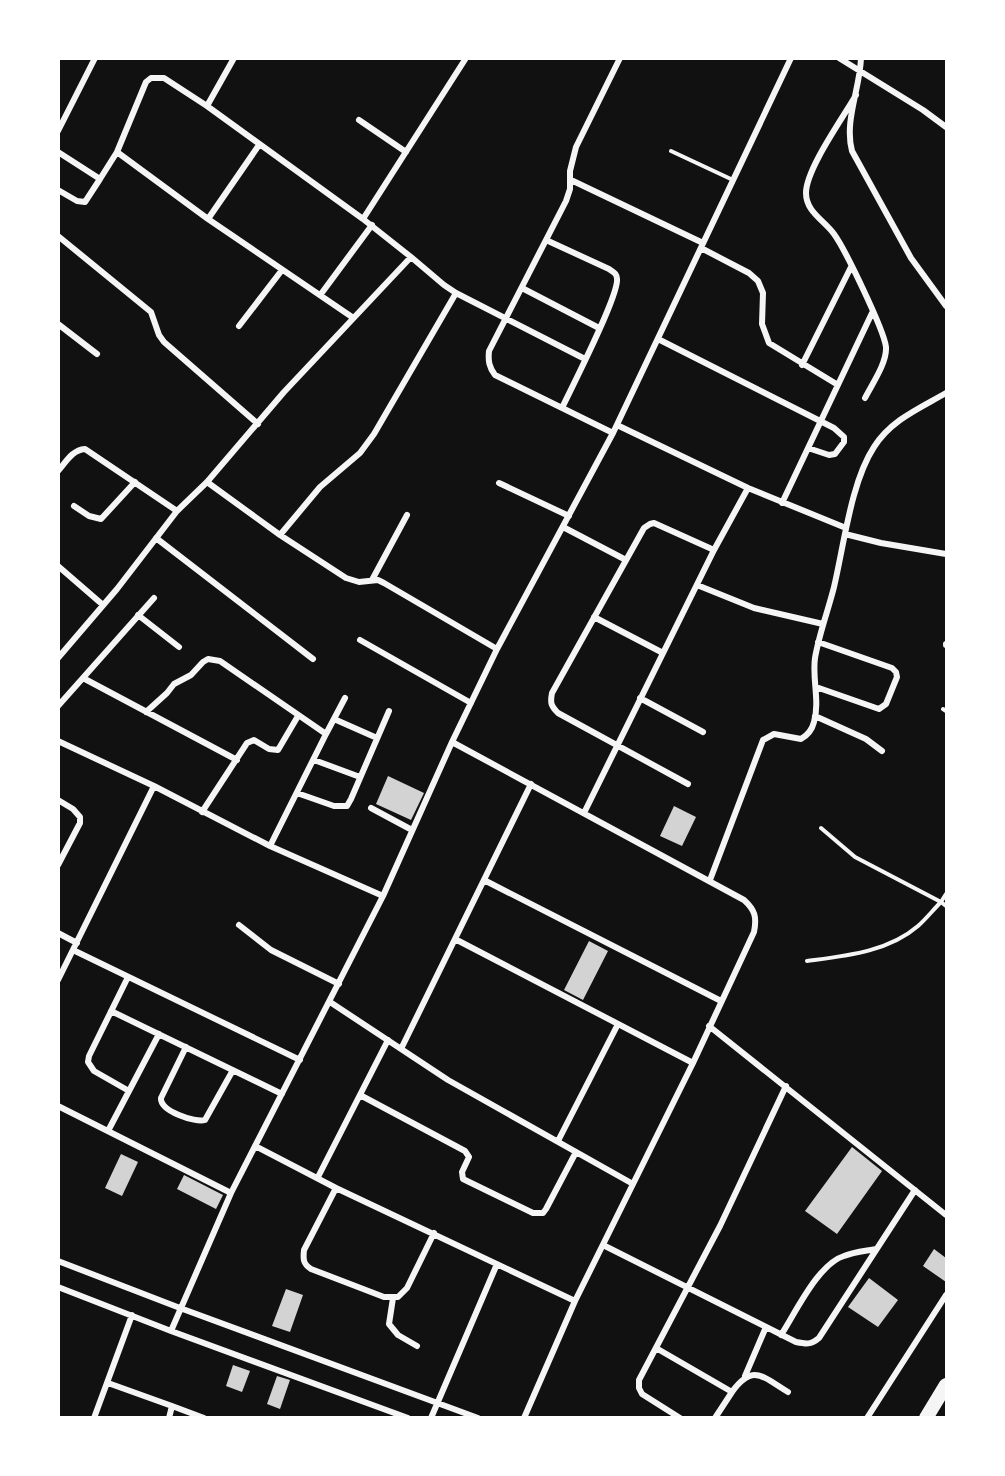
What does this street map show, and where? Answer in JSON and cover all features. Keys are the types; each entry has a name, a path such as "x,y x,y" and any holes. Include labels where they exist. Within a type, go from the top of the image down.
{"highway":[{"path":"926,1418 946,1385"}],"street":[{"path":"58,131 94,58"},
{"path":"207,106 234,58"},
{"path":"363,219 466,58"},
{"path":"613,433 495,375 490,369 489,351 566,201 576,147 620,58"},
{"path":"171,1331 231,1193 383,896 452,742 497,649 617,425 791,58"},
{"path":"839,58 923,110 946,127"},
{"path":"861,58 861,73 850,124 849,140 852,151 911,258 946,306"},
{"path":"58,190 76,201 85,202 117,152 146,82 151,78 164,78 207,106 372,225 444,285 585,359"},
{"path":"856,95 819,157 807,184 806,193 811,209 835,235 883,337 885,354 865,398"},
{"path":"358,120 406,152"},
{"path":"208,219 259,145"},
{"path":"58,152 100,180"},
{"path":"117,152 208,219 352,317"},
{"path":"571,180 702,246 749,273 758,281 764,293 762,324 765,337 773,347 838,385"},
{"path":"321,294 372,225"},
{"path":"58,236 151,312 164,342 258,424"},
{"path":"546,240 609,268 616,274 617,287 562,408"},
{"path":"58,658 103,606 177,511 207,482 352,317 411,257"},
{"path":"802,365 851,267"},
{"path":"239,326 282,270"},
{"path":"522,288 599,328"},
{"path":"280,535 320,487 360,453 374,434 456,293"},
{"path":"782,503 872,313"},
{"path":"58,324 97,354"},
{"path":"658,339 821,421 844,436 844,442 835,454 829,455 808,448"},
{"path":"710,880 763,740 774,734 797,738 805,737 810,733 815,716 815,661 818,642 833,589 845,531 862,474 873,448 893,424 946,393"},
{"path":"617,425 748,488 845,531 881,543 946,554"},
{"path":"58,471 71,455 85,449 177,511"},
{"path":"74,506 89,516 101,519 135,482"},
{"path":"207,482 280,535 346,578 359,582 372,580 384,583 497,649"},
{"path":"499,483 569,516"},
{"path":"584,813 714,550 748,488"},
{"path":"372,580 407,515"},
{"path":"688,784 616,747 558,713 552,707 550,700 644,528 654,523 714,550"},
{"path":"563,527 626,560"},
{"path":"156,538 313,659"},
{"path":"58,566 103,606"},
{"path":"698,585 754,608 823,624"},
{"path":"58,706 154,598"},
{"path":"138,615 179,647"},
{"path":"594,618 663,653"},
{"path":"360,640 471,703"},
{"path":"816,687 879,709 886,704 897,677 892,668 818,642"},
{"path":"146,711 174,684 191,675 203,662 212,659 220,661 326,734"},
{"path":"83,678 237,760"},
{"path":"270,846 345,698"},
{"path":"640,698 703,732"},
{"path":"297,793 341,807 346,806 389,711"},
{"path":"202,812 248,743 252,740 258,741 269,749 278,750 298,716"},
{"path":"815,716 866,739 882,751"},
{"path":"334,719 377,738"},
{"path":"59,742 154,786 270,846 383,896"},
{"path":"452,742 710,880 744,900 754,909 756,920 754,932 693,1063 575,1301 524,1418"},
{"path":"314,760 360,777"},
{"path":"401,1048 531,784"},
{"path":"58,980 154,786"},
{"path":"58,800 73,809 80,817 80,822 58,864"},
{"path":"371,808 412,830"},
{"path":"484,880 721,1001"},
{"path":"240,925 271,950 339,984"},
{"path":"58,933 77,943"},
{"path":"455,939 693,1063"},
{"path":"73,950 300,1060"},
{"path":"128,977 88,1062 94,1071 129,1090"},
{"path":"330,1002 448,1080 633,1184"},
{"path":"111,1011 282,1094"},
{"path":"558,1142 618,1024"},
{"path":"709,1026 946,1215"},
{"path":"108,1131 159,1034"},
{"path":"318,1178 388,1040"},
{"path":"186,1047 161,1098 163,1107 196,1121 205,1120 233,1070"},
{"path":"680,1418 647,1398 639,1388 639,1380 720,1226 786,1086"},
{"path":"360,1095 465,1151 469,1157 462,1172 463,1179 533,1213 543,1213 546,1209 576,1152"},
{"path":"58,1107 231,1193"},
{"path":"255,1146 336,1188 575,1301"},
{"path":"336,1188 304,1250 305,1265 311,1269 384,1297 398,1297 407,1287 434,1233"},
{"path":"603,1245 796,1342 813,1343 819,1338 915,1190"},
{"path":"781,1335 820,1274 828,1266 843,1256 876,1250"},
{"path":"58,1261 478,1418"},
{"path":"431,1418 497,1264"},
{"path":"58,1287 408,1418"},
{"path":"867,1418 946,1295"},
{"path":"393,1298 389,1324 398,1335 417,1346"},
{"path":"94,1418 132,1315"},
{"path":"715,1418 746,1376 766,1327"},
{"path":"656,1348 732,1392"},
{"path":"746,1376 759,1375 788,1392"},
{"path":"108,1383 204,1418"},
{"path":"169,1418 172,1406"}],"lane":[{"path":"671,151 733,180"},
{"path":"821,828 855,857 946,906"},
{"path":"807,961 838,957 896,941 918,926 946,894"}],"building":[{"path":"388,776 424,793 411,820 376,804"},
{"path":"674,806 696,817 682,846 660,836"},
{"path":"589,941 608,951 583,1000 564,990"},
{"path":"852,1147 882,1171 837,1234 805,1211"},
{"path":"121,1154 138,1162 122,1196 105,1188"},
{"path":"184,1175 223,1195 216,1209 177,1189"},
{"path":"934,1249 946,1258 946,1282 923,1266"},
{"path":"869,1278 898,1300 878,1327 848,1307"},
{"path":"286,1289 303,1295 290,1332 272,1326"},
{"path":"233,1365 250,1371 242,1392 226,1386"},
{"path":"277,1376 290,1380 280,1409 267,1404"}]}
